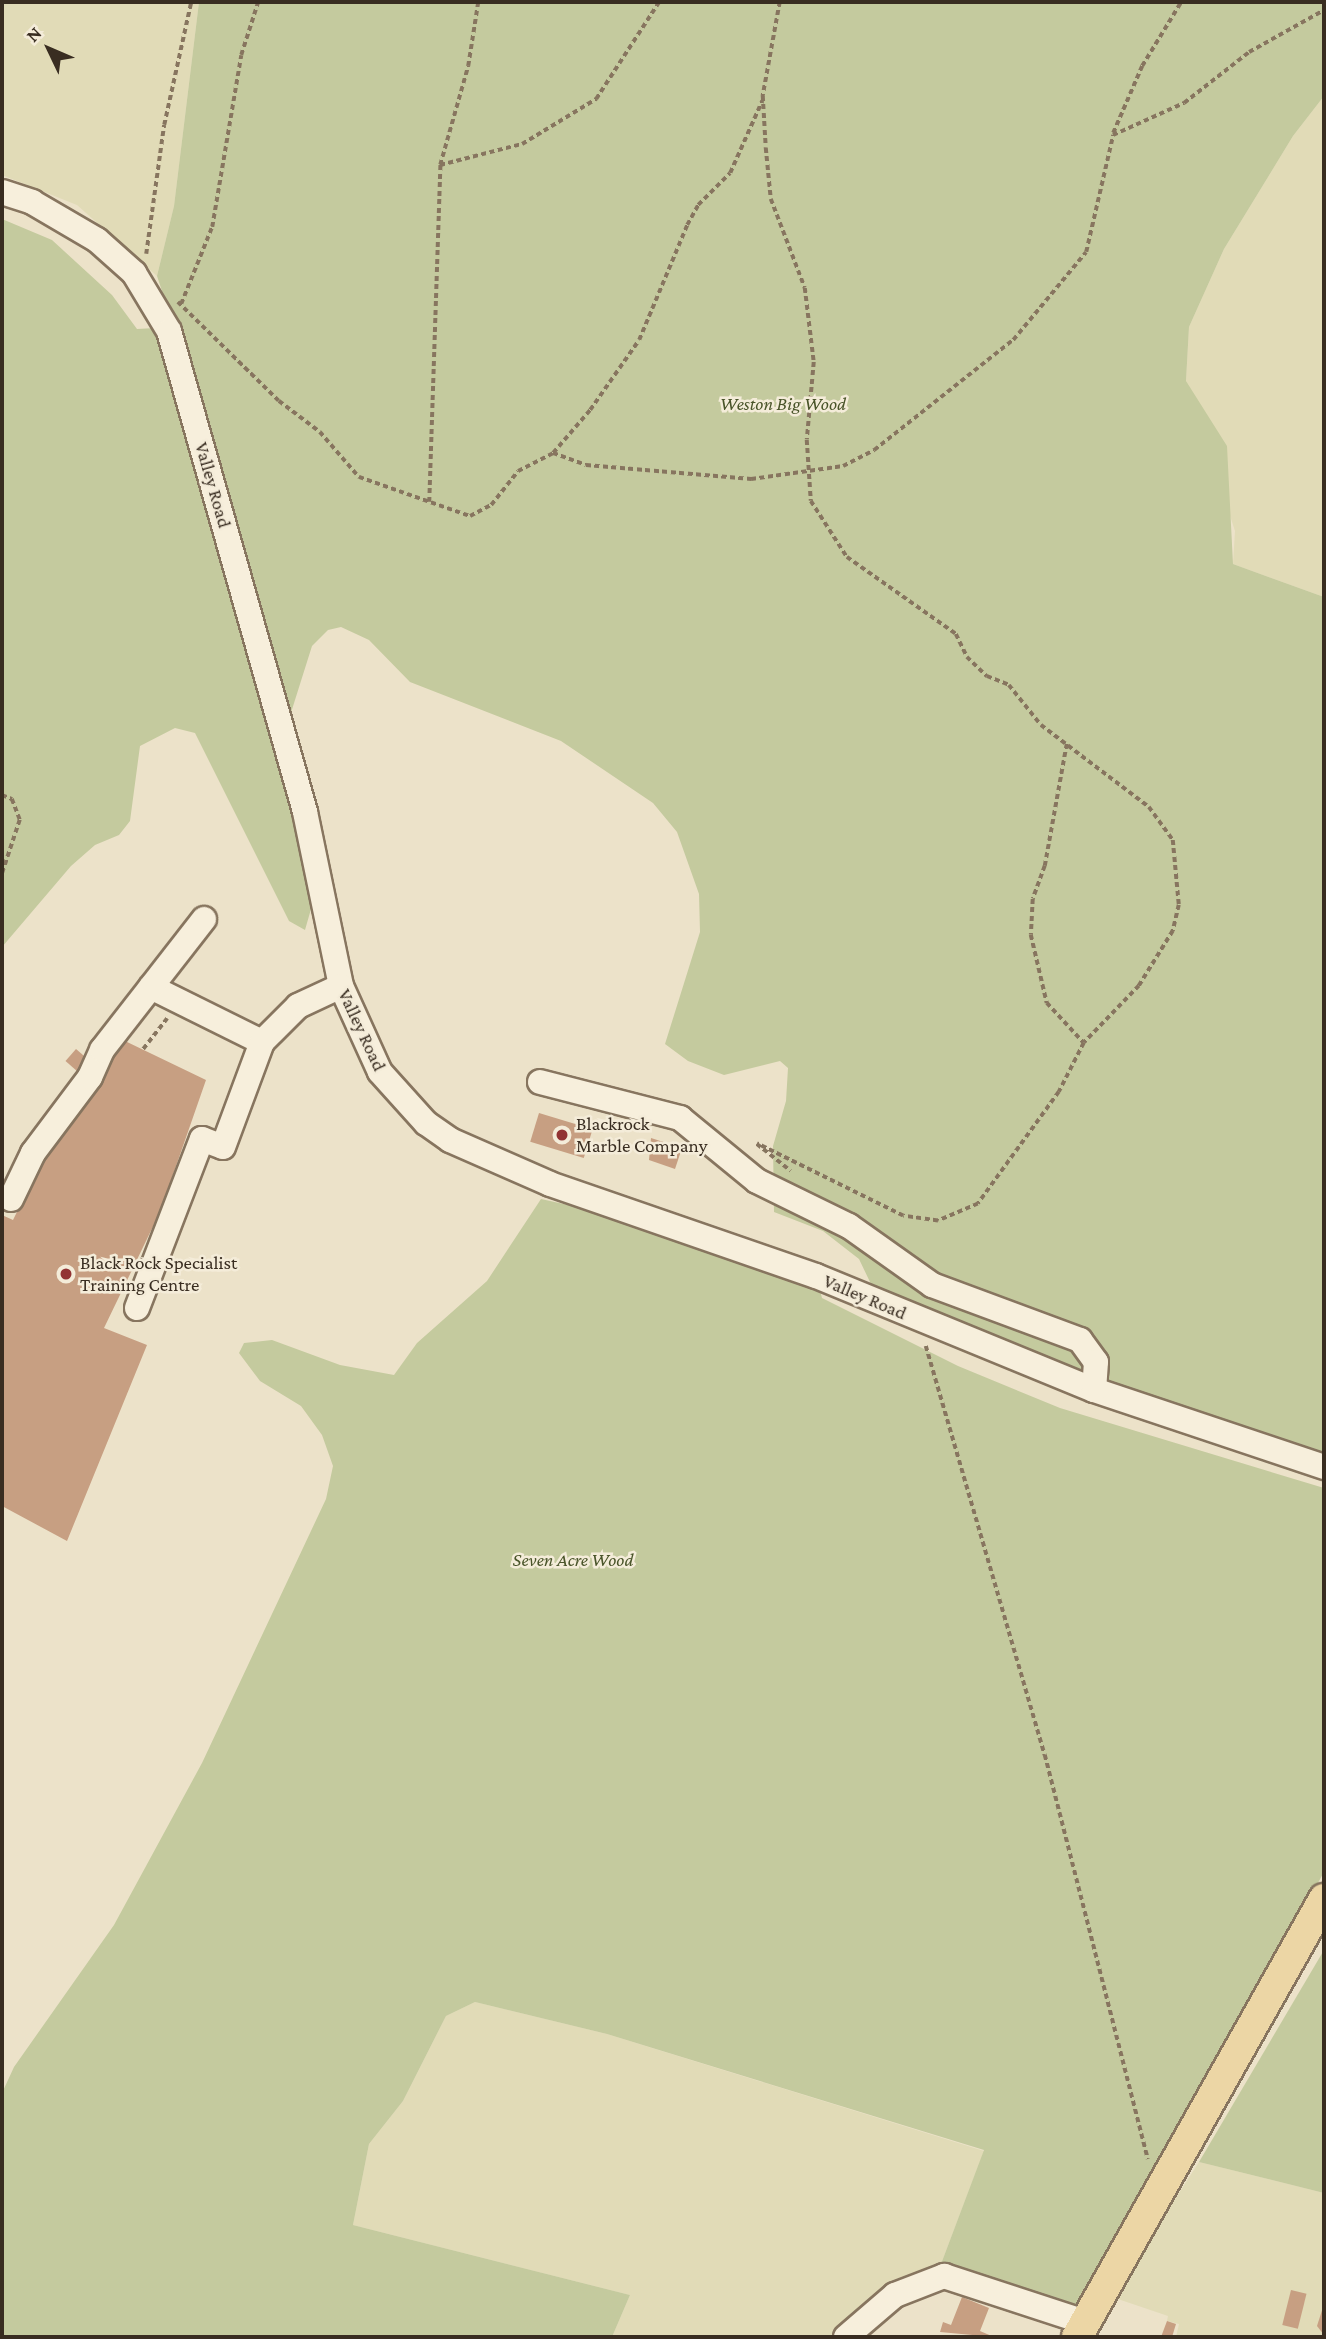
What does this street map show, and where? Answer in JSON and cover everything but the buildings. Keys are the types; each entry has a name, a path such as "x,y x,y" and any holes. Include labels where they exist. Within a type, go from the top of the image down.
{"main road":[{"path":"1081,2329 1156,2191 1324,1899"}],"street":[{"name":"Valley Road","path":"2,192 73,223 147,285 169,331 242,581 305,812 341,986 380,1072 426,1123 450,1140 550,1184 768,1258 1094,1390 1324,1466"},
{"path":"11,1199 33,1153 151,987 204,919"},
{"path":"137,1308 202,1139 223,1147 261,1042 298,1006 341,986"},
{"path":"151,987 261,1042"},
{"path":"540,1082 680,1118 757,1181 849,1226 932,1284 1080,1340 1096,1362 1094,1390"},
{"path":"846,2337 895,2295 944,2276 1081,2329"}],"path":[{"path":"191,2 164,125 145,258 147,285 181,304 279,401 320,432 359,477 470,516 491,505 519,471 553,453 639,340 687,225 698,205 730,173 764,96"},
{"path":"181,304 212,227 241,55 258,2"},
{"path":"429,503 440,165 468,66 478,2"},
{"path":"440,165 522,144 596,99 659,2"},
{"path":"780,2 764,96 771,199 805,288 813,350 809,472 811,500 847,557 956,634 967,657 987,676 1009,685 1041,726 1149,807 1173,841 1179,905 1173,931 1139,986 1084,1043 1059,1092 998,1182 958,1217 938,1221 903,1216 757,1144 800,1178"},
{"path":"553,453 586,466 751,479 843,466 873,450 1013,341 1086,252 1113,135 1142,66 1181,2"},
{"path":"1113,135 1184,103 1249,52 1324,10"},
{"path":"1067,744 1045,866 1033,899 1031,935 1047,1003 1084,1043"},
{"path":"2,795 12,799 20,820 2,874"},
{"path":"143,1049 179,1003"},
{"path":"919,1320 1045,1755 1156,2191"}],"shaded area":[{"path":"2,2 199,2 174,206 157,276 77,205 2,175"},
{"path":"1324,96 1324,597 1233,564 1235,531 1186,381 1189,327 1224,249 1293,136"},
{"path":"475,2002 607,2034 984,2151 941,2264 899,2282 832,2337 612,2337 630,2295 353,2225 369,2144 403,2101 446,2016"},
{"path":"1199,2162 1324,2193 1324,2337 1176,2337 1179,2324 1167,2321 1168,2316 1112,2297"}],"green space":[{"name":"Weston Big Wood","path":"199,2 1324,2 1324,96 1293,136 1224,249 1189,327 1186,381 1227,446 1233,564 1324,597 1324,1453 1190,1409 1094,1390 881,1305 859,1259 823,1231 774,1212 773,1146 786,1101 788,1068 780,1061 724,1075 688,1061 665,1044 700,932 699,894 677,832 653,803 561,741 410,682 369,640 341,627 328,630 312,646 289,719 229,492 157,276 174,206"},
{"path":"2,219 52,240 112,295 137,329 155,328 298,814 311,909 305,930 289,921 195,733 175,728 140,746 130,821 119,835 95,845 71,866 2,947"},
{"name":"Seven Acre Wood","path":"541,1199 708,1236 816,1276 822,1298 958,1366 1060,1408 1324,1488 1324,1872 1088,2299 1075,2308 941,2264 984,2150 607,2034 475,2002 446,2016 403,2101 369,2144 353,2225 630,2295 612,2337 2,2337 2,2093 14,2067 114,1925 202,1763 326,1499 333,1466 322,1435 301,1406 260,1381 239,1353 244,1343 272,1340 340,1365 394,1375 417,1343 487,1281"},
{"path":"1324,1950 1324,2193 1199,2162"}],"place":[{"name":"Blackrock Marble Company","path":"562,1135"},
{"name":"Black Rock Specialist Training Centre","path":"66,1274"}]}
